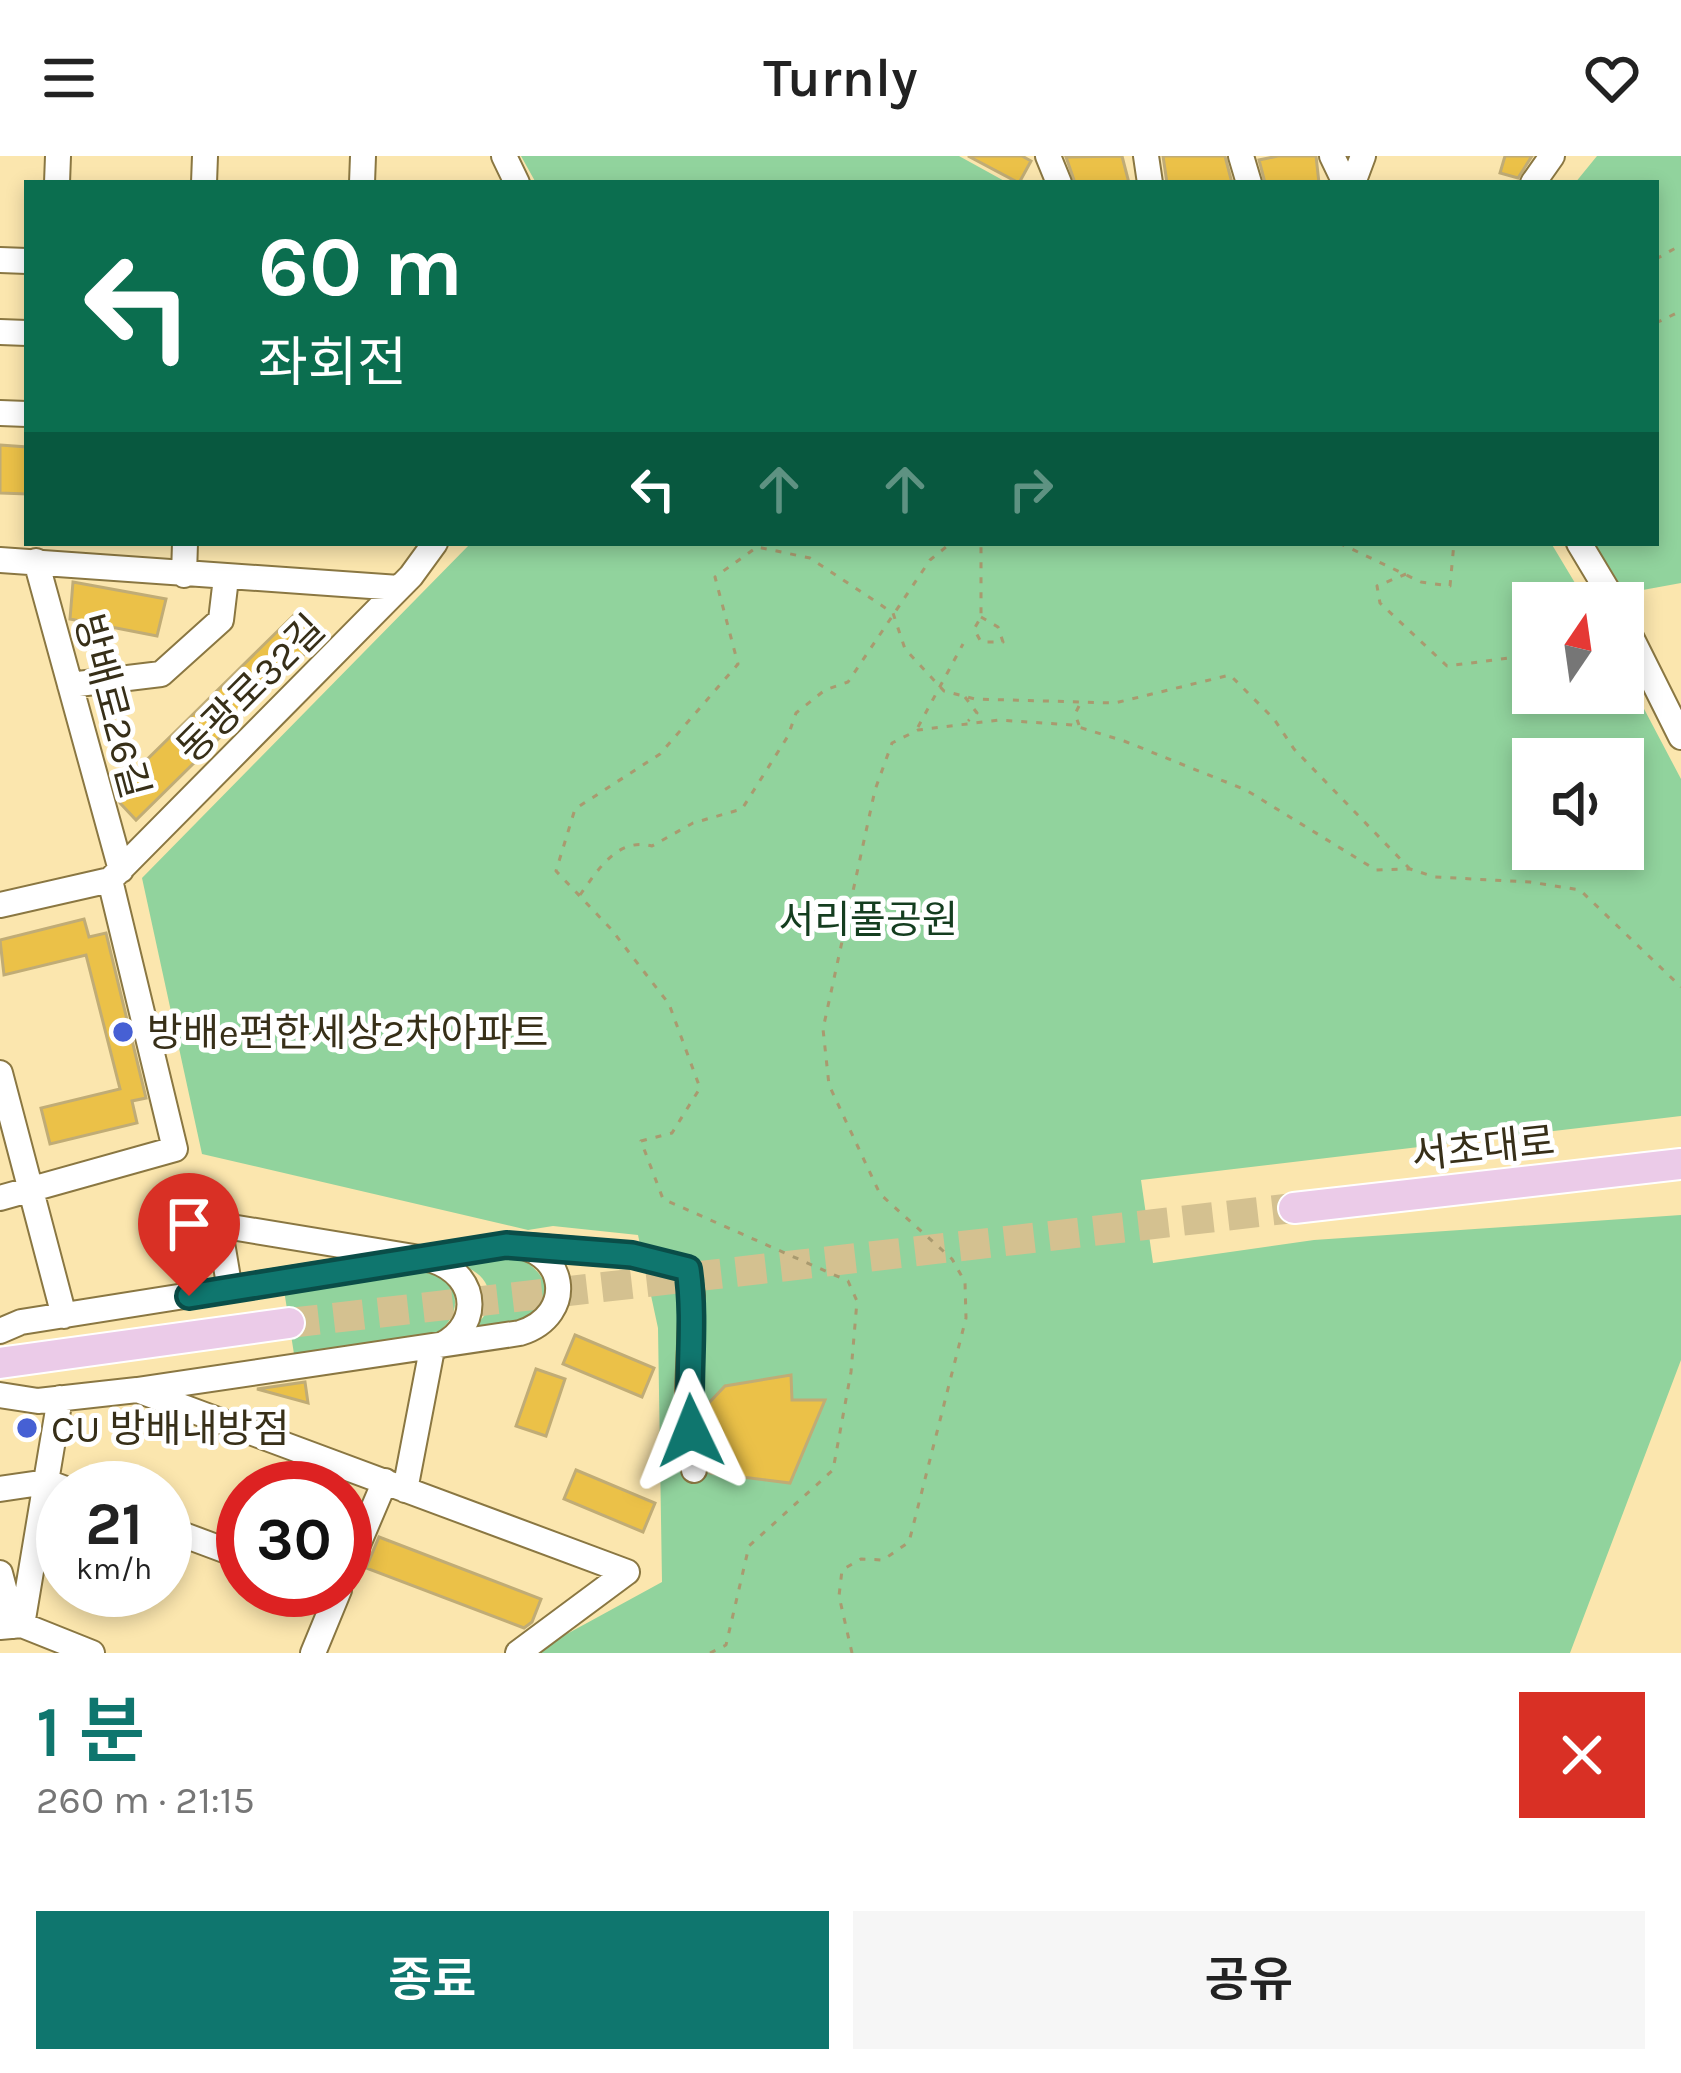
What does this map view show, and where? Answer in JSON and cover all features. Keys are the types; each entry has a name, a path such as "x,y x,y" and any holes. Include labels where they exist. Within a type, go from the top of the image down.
{"main road":[{"name":"서초대로","path":"1294,1208 1681,1164"},
{"path":"0,1363 289,1323"}],"street":[{"path":"184,575 185,546"},
{"name":"동광로32길","path":"116,875 400,588 434,546"},
{"path":"1582,546 1603,582"},
{"path":"0,560 400,588"},
{"name":"방배로26길","path":"28,1190 175,1149 116,875 36,561"},
{"path":"70,685 161,674 220,620 226,578"},
{"path":"1644,663 1681,737"},
{"path":"0,905 116,875"},
{"path":"0,1073 64,1316"},
{"path":"0,1198 28,1190"},
{"path":"230,1290 220,1225 432,1260 457,1273 469,1297 465,1325 445,1344 432,1348"},
{"path":"0,1331 21,1322 520,1245 632,1255 688,1269 692,1296 688,1392 694,1470"},
{"path":"0,1395 38,1401 137,1390 520,1334 545,1321 558,1296 554,1269 533,1249 520,1245"},
{"path":"372,1526 395,1486 432,1348"},
{"path":"137,1390 627,1572 518,1653"},
{"path":"56,1461 60,1398"},
{"path":"0,1489 36,1486"},
{"path":"12,1626 36,1547"},
{"path":"0,1573 12,1626"},
{"path":"313,1653 326,1617"},
{"path":"12,1626 92,1653"}],"path":[{"path":"579,897 609,855 640,843 652,845 693,823 742,809 788,736 796,713 825,690 848,682 930,560 947,546"},
{"path":"981,546 981,617 974,629 982,642 1003,642 998,627 981,617"},
{"path":"1345,546 1421,582 1450,586 1454,546"},
{"path":"710,1653 725,1645 749,1546 833,1470 851,1372 857,1301 848,1281 663,1199 641,1141 672,1133 700,1088 669,1004 611,929 556,871 575,809 660,754 738,664 715,577 758,547 810,558 893,613 905,650 944,691 964,696 1115,703 1230,675 1410,869"},
{"path":"1406,574 1377,586 1380,603 1447,666 1512,658"},
{"path":"910,741 963,644"},
{"path":"964,696 977,713 966,723"},
{"path":"1079,704 1075,714 1080,728"},
{"path":"852,1653 839,1595 842,1570 861,1559 883,1560 909,1542 965,1318 965,1282 952,1259 880,1194 829,1085 823,1029 875,790 892,743 918,730 1032,720 1124,741 1246,790 1376,870 1410,869 1435,877 1530,881 1580,890 1681,987"}],"green space":[{"path":"521,156 959,156 1003,180 534,180"},
{"path":"1597,156 1681,156 1681,583 1644,590 1644,582 1614,582 1595,546 1659,546 1659,180 1577,180"},
{"name":"서리풀공원","path":"468,546 1553,546 1574,582 1512,582 1512,714 1644,714 1644,709 1681,779 1681,1116 1141,1180 1153,1263 1314,1240 1681,1215 1681,1360 1570,1653 532,1653 662,1582 658,1328 638,1235 553,1226 528,1230 202,1154 142,878"},
{"path":"518,1257 541,1276 545,1301 524,1319 472,1328 486,1312 489,1294 481,1277 463,1266"},
{"path":"428,1270 447,1281 455,1298 452,1316 438,1332 294,1354 284,1290"}],"building":[{"path":"968,156 1022,156 1031,161 1021,180"},
{"path":"1122,156 1128,180 1074,180 1066,157"},
{"path":"1163,156 1225,156 1231,180 1167,180"},
{"path":"1316,156 1319,180 1264,180 1259,160"},
{"path":"1505,156 1532,156 1518,178 1500,173"},
{"path":"0,445 24,447 24,494 0,493"},
{"path":"73,582 166,599 157,636 70,619"},
{"path":"299,610 324,635 136,820 120,803 116,790"},
{"name":"방배e편한세상2차아파트","path":"84,919 89,937 106,933 146,1098 132,1101 137,1123 50,1144 41,1108 120,1089 86,955 4,975 0,940"},
{"path":"575,1335 654,1368 642,1397 563,1364"},
{"path":"536,1369 565,1379 546,1436 516,1426"},
{"path":"791,1375 792,1400 825,1400 790,1483 710,1473 706,1406 725,1386"},
{"path":"305,1382 308,1403 257,1389"},
{"path":"576,1470 655,1503 643,1532 564,1499"},
{"path":"379,1537 541,1599 532,1622 524,1628 372,1570"}],"tunnel":[{"path":"289,1323 1294,1208"}],"place":[{"name":"방배e편한세상2차아파트","path":"123,1032"},
{"name":"CU 방배내방점","path":"27,1428"}],"route":[{"path":"189,1296 506,1245 632,1255 688,1269 691,1431"}]}
